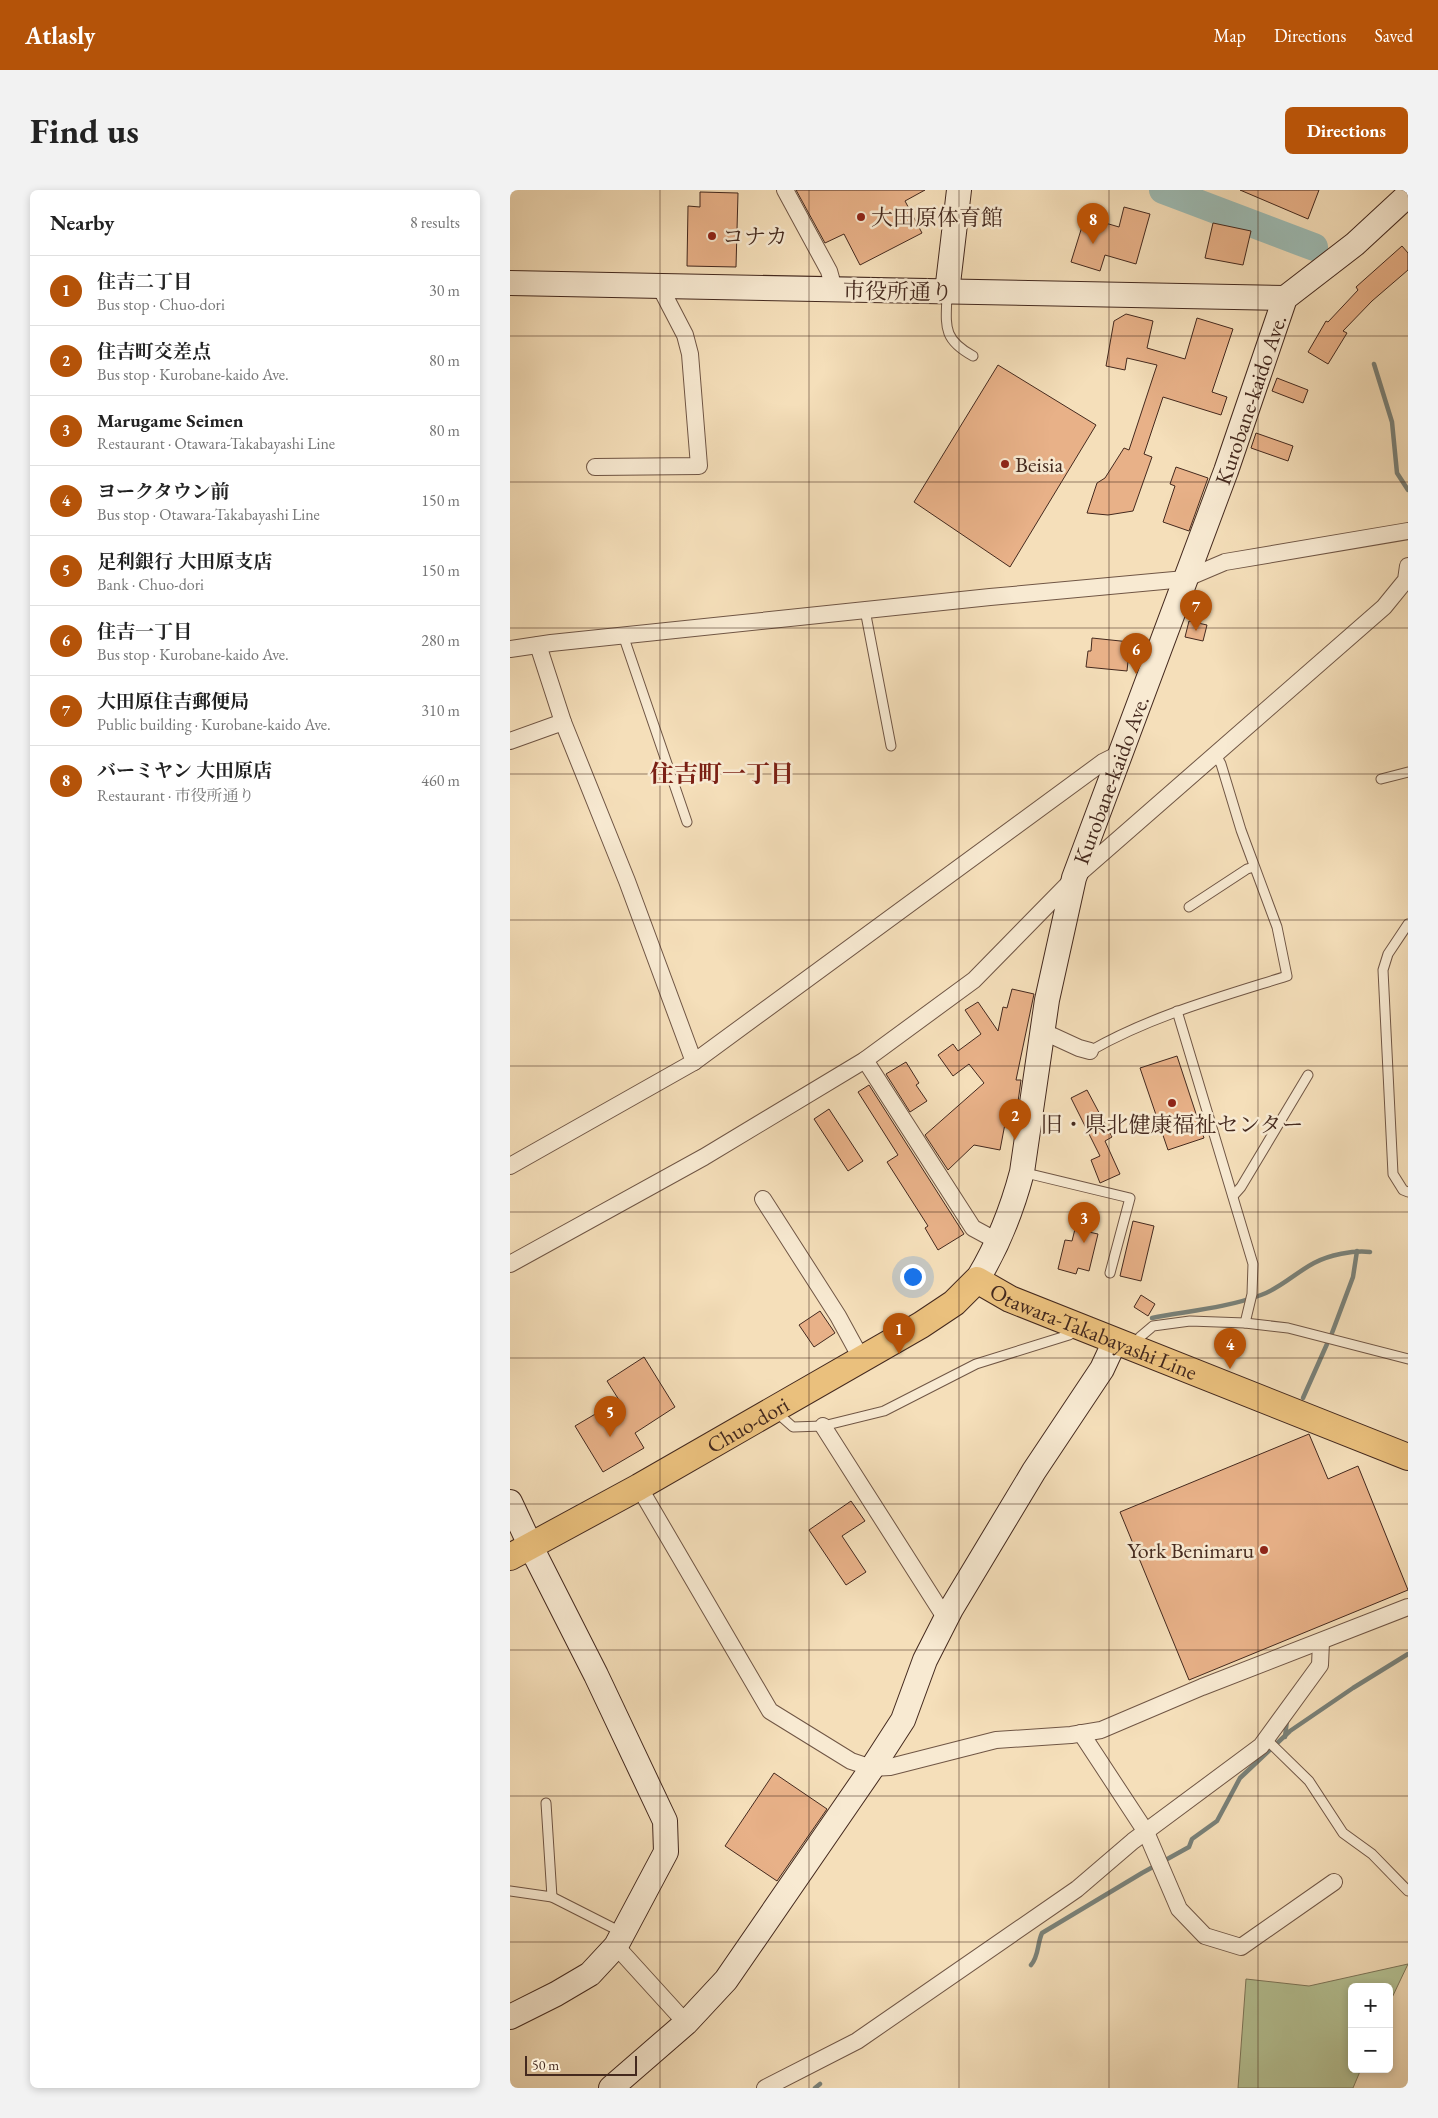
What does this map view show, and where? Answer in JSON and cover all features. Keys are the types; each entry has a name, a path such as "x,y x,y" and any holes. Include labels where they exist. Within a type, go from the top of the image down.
{"main road":[{"name":"Chuo-dori","path":"520,1552 640,1487 921,1325 954,1302 977,1280"},
{"name":"Otawara-Takabayashi Line","path":"977,1280 998,1294 1408,1457"}],"street":[{"path":"785,190 829,271 834,289"},
{"path":"947,292 959,190"},
{"name":"Kurobane-kaido Ave.","path":"977,1280 998,1242 1016,1196 1022,1172 1042,1031 1059,937 1074,878 1250,404 1285,298 1355,244 1408,196"},
{"name":"市役所通り","path":"510,283 1285,298"},
{"path":"595,467 699,466 690,354 685,335 659,285"},
{"path":"510,649 865,610 1185,579 1225,562 1408,534"},
{"path":"510,1264 704,1157 866,1060 974,980 1074,878 1384,607 1406,580 1408,566"},
{"path":"538,645 563,722 627,881 694,1062"},
{"path":"510,742 563,722"},
{"path":"510,1166 694,1062 1103,762 1119,754"},
{"path":"1042,1031 1090,1051"},
{"path":"866,1060 973,1228 998,1242"},
{"path":"763,1199 838,1316 862,1360"},
{"path":"611,2088 686,2023 726,1980 903,1720 925,1660 946,1619 1034,1471 1102,1369 1124,1345"},
{"path":"823,1426 946,1619"},
{"path":"640,1487 770,1711 851,1761 872,1768 890,1767 996,1740 1101,1730 1202,1687 1408,1607"},
{"path":"510,1502 520,1552 596,1675 665,1821 666,1852 620,1939 590,1974 556,1994 510,2015"},
{"path":"765,2088 857,2041 1077,1889 1146,1832 1261,1746 1320,1665 1321,1642"},
{"path":"1081,1733 1146,1832 1178,1909 1205,1936 1241,1948 1334,1882"},
{"path":"620,1939 686,2023"}],"lane":[{"path":"947,292 946,323 950,338 958,348 974,356"},
{"path":"865,610 891,746"},
{"path":"623,636 687,822"},
{"path":"1090,1051 1177,1011 1287,976 1277,927 1254,867 1221,764 1216,755"},
{"path":"1381,779 1408,772"},
{"path":"1189,907 1247,869 1254,867"},
{"path":"1408,924 1388,954 1383,970 1393,1174 1403,1190 1408,1192"},
{"path":"1177,1011 1253,1264 1252,1294 1245,1323"},
{"path":"1233,1196 1242,1187 1308,1075"},
{"path":"1022,1172 1130,1198 1110,1273"},
{"path":"1124,1345 1140,1337 1153,1326 1190,1321 1245,1323 1288,1328 1408,1359"},
{"path":"774,1410 793,1427 823,1426 884,1412 976,1364 1069,1335 1082,1328"},
{"path":"1266,1739 1309,1781 1343,1833 1372,1854 1408,1891"},
{"path":"546,1803 552,1897"},
{"path":"510,1891 552,1897 620,1939"}],"green space":[{"path":"1408,1964 1393,1996 1393,1983 1348,1983 1348,2073 1359,2073 1353,2088 1238,2088 1246,1979 1309,1986"}],"building":[{"name":"大田原体育館","path":"796,190 925,190 905,201 922,233 860,265 844,234 825,243"},
{"path":"1240,190 1319,190 1308,219"},
{"name":"コナカ","path":"700,192 738,193 736,267 687,266 688,206 700,207"},
{"path":"1124,207 1150,214 1136,264 1105,255 1100,271 1071,262 1085,217 1119,227"},
{"path":"1213,223 1251,231 1243,265 1205,258"},
{"path":"1402,246 1408,253 1408,270 1372,301 1343,331 1347,333 1328,364 1308,352 1326,321 1328,322 1358,290 1356,287"},
{"path":"1126,314 1153,321 1147,348 1185,359 1197,318 1233,329 1212,392 1227,397 1221,415 1163,397 1144,454 1152,457 1133,511 1108,515 1087,513 1097,483 1105,478 1124,448 1129,450 1157,365 1127,358 1125,370 1106,366 1114,321"},
{"name":"Beisia","path":"998,365 1096,425 1010,567 914,502"},
{"path":"1277,378 1308,390 1303,403 1272,391"},
{"path":"1256,433 1293,446 1288,461 1251,448"},
{"path":"1176,467 1208,478 1189,531 1163,522 1175,486 1170,484"},
{"path":"1189,621 1207,625 1203,641 1185,637"},
{"path":"1092,638 1130,642 1127,671 1086,667 1088,651 1091,651"},
{"path":"1012,989 1034,994 1016,1080 1021,1080 1017,1109 1008,1108 1000,1150 974,1145 948,1170 925,1135 984,1083 969,1064 953,1076 938,1055 953,1044 958,1051 981,1034 965,1010 978,1002 998,1031 1003,1007 1007,1008"},
{"name":"旧・県北健康福祉センター","path":"1177,1056 1204,1138 1168,1150 1140,1068"},
{"path":"906,1062 919,1083 916,1085 927,1101 910,1112 886,1074"},
{"path":"869,1085 964,1234 938,1250 925,1228 928,1226 887,1162 898,1155 858,1092"},
{"path":"1087,1090 1112,1137 1105,1141 1120,1174 1100,1183 1091,1160 1100,1156 1071,1098"},
{"path":"829,1109 863,1161 848,1171 814,1119"},
{"path":"1133,1221 1154,1226 1141,1281 1120,1276"},
{"path":"1075,1229 1098,1234 1089,1271 1078,1268 1076,1274 1058,1269 1065,1240 1072,1241"},
{"path":"1141,1295 1155,1304 1148,1316 1134,1307"},
{"path":"820,1311 835,1333 814,1347 799,1325"},
{"path":"644,1357 675,1407 635,1433 644,1448 603,1472 575,1426 619,1400 607,1381"},
{"name":"York Benimaru","path":"1309,1434 1328,1479 1358,1466 1408,1590 1189,1680 1120,1512"},
{"path":"851,1501 865,1521 842,1536 866,1572 846,1585 809,1530"},
{"path":"774,1773 827,1809 777,1881 725,1846"}],"waterway":[{"path":"1163,190 1314,247"},
{"path":"1374,364 1392,422 1397,473 1408,490"},
{"path":"1332,1333 1353,1277 1357,1251"},
{"path":"1152,1318 1221,1306 1248,1299 1275,1288 1320,1260 1349,1252 1370,1252"},
{"path":"1303,1398 1327,1344"},
{"path":"1031,1965 1034,1961 1042,1933 1189,1847 1192,1839 1217,1821 1240,1778 1290,1731 1353,1688 1408,1654"},
{"path":"1285,1737 1287,1720"},
{"path":"815,2088 820,2084"}],"place":[{"name":"大田原体育館","path":"861,217"},
{"name":"コナカ","path":"712,236"},
{"name":"バーミヤン 大田原店","path":"1093,244"},
{"name":"Beisia","path":"1005,464"},
{"name":"大田原住吉郵便局","path":"1196,631"},
{"name":"住吉一丁目","path":"1136,674"},
{"name":"旧・県北健康福祉センター","path":"1172,1103"},
{"name":"住吉町交差点","path":"1015,1140"},
{"name":"Marugame Seimen","path":"1084,1243"},
{"name":"住吉二丁目","path":"899,1354"},
{"name":"ヨークタウン前","path":"1230,1369"},
{"name":"足利銀行 大田原支店","path":"610,1437"},
{"name":"York Benimaru","path":"1264,1550"}],"district":[{"name":"住吉町一丁目","path":"722,774"}]}
